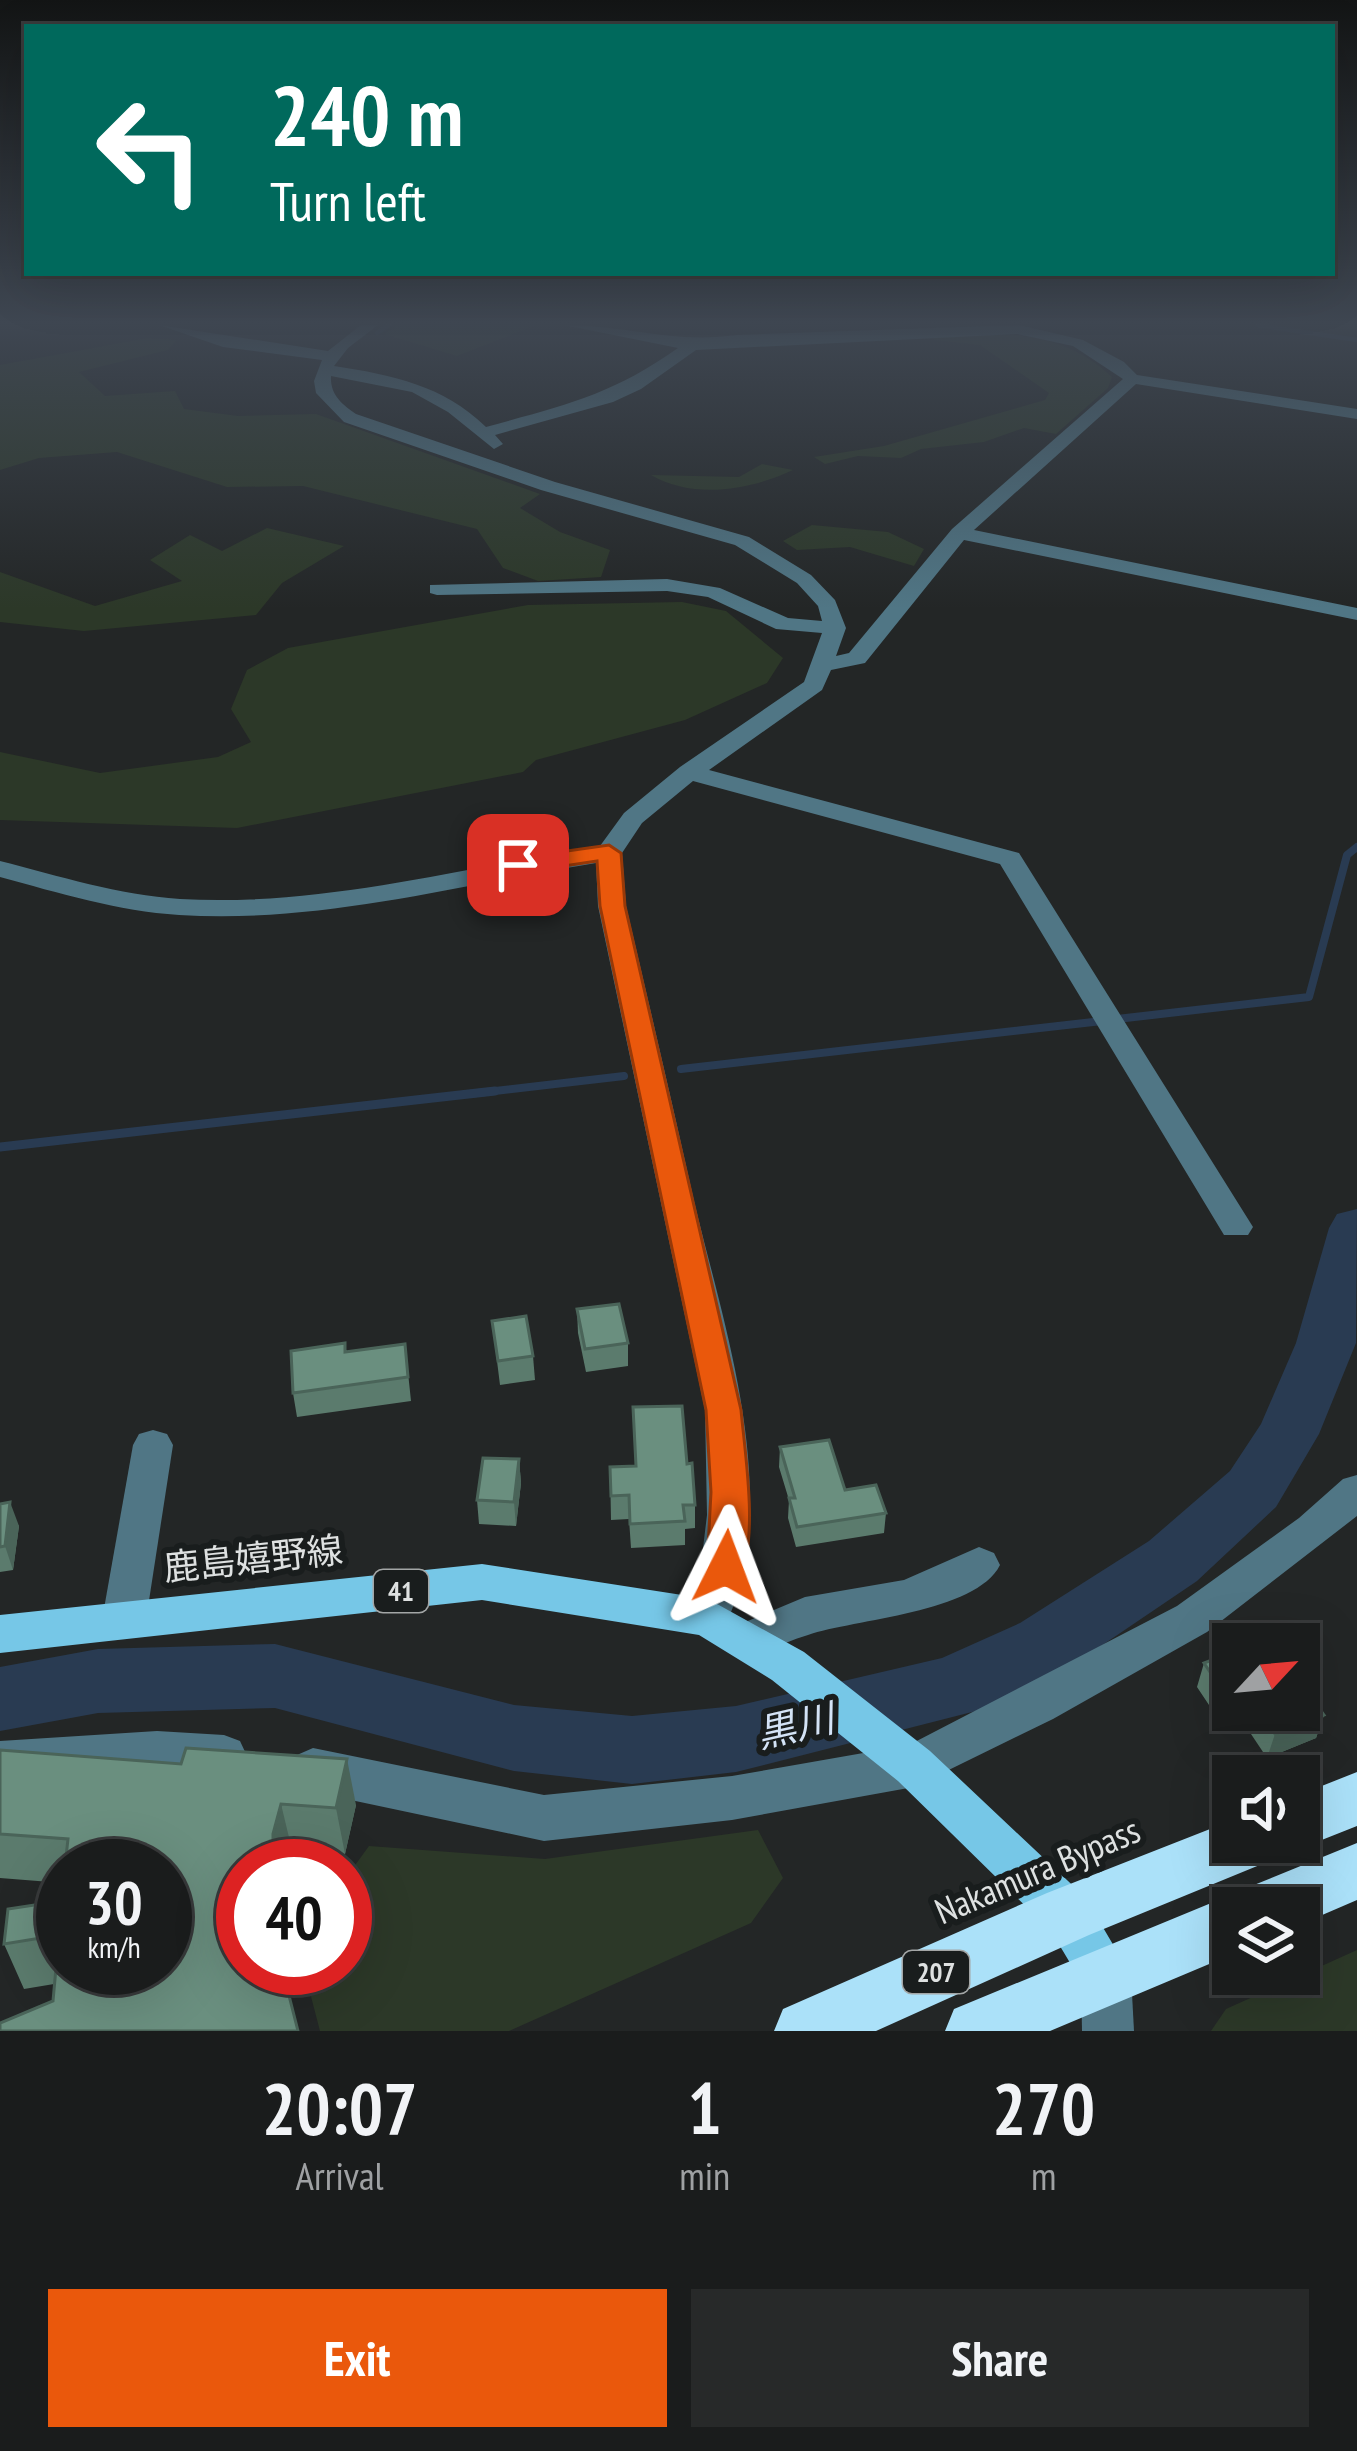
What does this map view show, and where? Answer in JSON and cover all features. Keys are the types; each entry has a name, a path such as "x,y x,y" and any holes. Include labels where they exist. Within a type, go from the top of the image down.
{"highway":[{"path":"1320,1814 1357,1799"},
{"name":"Nakamura Bypass","path":"805,2031 1212,1856"},
{"path":"1319,1887 1357,1871"},
{"name":"207","path":"976,2031 1107,2003 1212,1937"}],"main road":[{"name":"鹿島嬉野線","path":"0,1634 482,1582 708,1618 788,1666 903,1756"},
{"name":"41","path":"903,1756 1068,1914 1107,2003"}],"street":[{"path":"355,420 527,479 708,529 771,554 804,578 827,604 836,628 814,686 688,772 633,818 609,853 612,906 724,1410 729,1492 726,1567 708,1618"},
{"path":"469,420 527,479"},
{"path":"484,433 530,420"},
{"path":"825,665 857,658 959,533 1087,420"},
{"path":"959,533 1357,614"},
{"path":"437,590 667,585 713,592 784,624 836,628"},
{"path":"688,772 1010,860 1236,1227"},
{"path":"0,869 130,902 184,908 375,898 518,865 609,853"},
{"path":"124,1620 153,1445"},
{"path":"0,1762 157,1752 256,1758 544,1818 732,1798 903,1756 1036,1706 1192,1619 1314,1530 1357,1491"},
{"path":"746,1641 805,1616 909,1597 979,1565"}],"green space":[{"path":"0,420 332,420 540,494 520,508 560,532 610,550 601,577 538,581 503,568 477,529 303,486 227,487 117,452 39,458 0,470"},
{"path":"976,420 1072,420 1056,434 1024,428 984,442 921,449 901,458 858,456 825,464 814,457 884,446"},
{"path":"762,464 793,470 741,487 703,490 651,475 739,477"},
{"path":"812,525 888,532 924,549 914,566 850,547 797,550 783,541"},
{"path":"267,528 344,546 282,583 256,615 84,631 0,622 0,572 95,606 182,581 150,560 190,535 222,551"},
{"path":"682,602 726,611 783,658 767,683 685,720 536,760 523,772 237,828 0,820 0,752 100,773 218,757 251,742 231,709 247,670 288,648 528,605"},
{"path":"758,1830 783,1878 751,1923 509,2031 320,2031 311,1995 372,1995 372,1846 545,1859"},
{"path":"1357,1950 1357,2031 1211,2031 1226,2009 1257,1995 1320,1995 1320,1967"}],"building":[{"path":"619,1304 628,1343 585,1349 577,1309"},
{"path":"526,1316 533,1356 498,1361 492,1321"},
{"path":"345,1343 345,1352 405,1344 408,1377 293,1393 291,1351"},
{"path":"682,1406 695,1505 683,1505 685,1521 630,1524 629,1495 611,1496 610,1467 636,1466 633,1407"},
{"path":"829,1440 845,1490 876,1485 886,1513 797,1527 789,1498 795,1498 780,1447"},
{"path":"483,1458 519,1459 514,1502 477,1500"},
{"path":"10,1502 5,1546 0,1547 0,1504"},
{"path":"186,1748 347,1759 336,1808 281,1804 273,1839 216,1839 216,1995 289,1995 298,2031 0,2031 0,2023 53,2001 54,1995 192,1995 192,1839 0,1834 0,1750 181,1764"},
{"path":"36,1905 36,1939 4,1944 8,1909"}],"waterway":[{"path":"1117,1019 1309,997 1347,855 1357,847"},
{"path":"681,1069 1102,1021"},
{"path":"489,1092 624,1076"},
{"path":"489,1092 495,1091"},
{"path":"0,1147 489,1092"},
{"path":"469,1094 489,1092"},
{"name":"黒川","path":"0,1699 98,1681 275,1676 514,1738 632,1750 736,1739 951,1688 1045,1645 1173,1561 1253,1489 1288,1434 1326,1343 1357,1228"}],"route":[{"path":"518,865 609,853 612,906 724,1410 729,1492 726,1567"}]}
